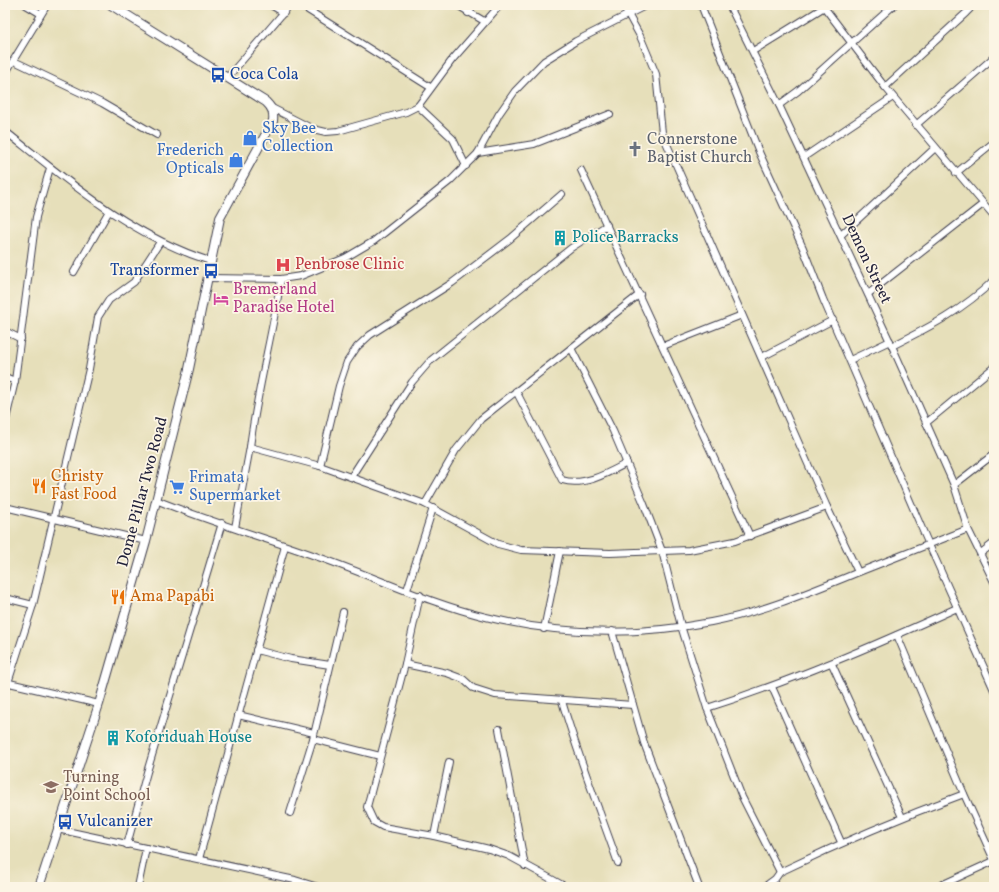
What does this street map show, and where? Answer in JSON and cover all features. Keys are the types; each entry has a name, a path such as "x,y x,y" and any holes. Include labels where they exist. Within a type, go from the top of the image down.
{"street":[{"path":"26,5 41,14"},
{"path":"5,74 47,5"},
{"path":"111,5 266,102 272,108 313,129 326,132 338,131 406,112 418,106 430,87 500,5"},
{"path":"271,5 284,13"},
{"path":"227,78 290,5"},
{"path":"300,5 430,87"},
{"path":"457,5 484,22"},
{"path":"468,12 473,5"},
{"path":"623,5 649,55 656,74 662,133 827,507 858,572"},
{"path":"206,278 281,279 312,272 363,248 411,213 466,166 478,153 499,114 515,91 532,72 562,49 647,5"},
{"path":"701,5 759,152 803,248 928,545 994,690"},
{"name":"Demon Street","path":"729,5 779,105 891,344 954,485 968,529 994,582"},
{"path":"779,105 798,91 850,42 894,5"},
{"path":"884,87 966,13 970,9 969,5"},
{"path":"753,51 826,6 850,42 884,87 994,216"},
{"path":"916,125 994,57"},
{"path":"14,61 102,103 157,135"},
{"path":"804,158 893,97"},
{"path":"418,106 436,121 453,139 466,166"},
{"name":"Dome Pillar Two Road","path":"39,887 99,704 146,540 189,369 206,278 223,211 273,121 274,115 272,108"},
{"path":"478,153 534,144 610,114"},
{"path":"5,131 50,168 109,211 160,242 188,254 210,261"},
{"path":"956,173 994,142"},
{"path":"840,235 935,148"},
{"path":"5,423 15,381 36,217 50,168"},
{"path":"582,170 750,536"},
{"path":"320,466 339,386 347,362 357,347 370,335 452,283 510,239 562,194"},
{"path":"868,294 983,204"},
{"path":"74,272 109,211"},
{"path":"351,477 412,382 431,360 571,248 606,225"},
{"path":"5,692 33,605 89,369 98,317 109,300 134,282 160,242"},
{"path":"235,528 250,448 255,411 281,279"},
{"path":"850,360 891,344 951,316 968,304 994,280"},
{"path":"425,504 445,467 466,436 481,420 640,294"},
{"path":"663,346 742,315"},
{"path":"762,357 833,320"},
{"path":"5,331 21,339"},
{"path":"571,348 614,432 627,463 662,551 681,626 707,708 742,797 780,872"},
{"path":"926,423 994,367"},
{"path":"5,377 15,381"},
{"path":"516,391 562,480 568,482 595,479 627,463"},
{"path":"250,448 320,466 425,504 509,548 521,550 689,550 750,536 827,507"},
{"path":"954,485 994,454"},
{"path":"156,500 485,617 544,629 612,631 708,623 792,600 858,572 968,529"},
{"path":"5,507 146,540"},
{"path":"407,590 433,508"},
{"path":"127,845 146,772 222,523"},
{"path":"981,553 994,543"},
{"path":"199,859 285,546"},
{"path":"544,629 560,551"},
{"path":"420,595 405,664 367,807 374,822 383,827 434,836 489,849 509,856 566,887"},
{"path":"5,598 33,605"},
{"path":"707,708 772,687 832,664 957,608"},
{"path":"290,813 313,736 343,612"},
{"path":"612,631 656,776 699,887"},
{"path":"897,635 964,794 994,860 937,887"},
{"path":"256,650 291,659 330,665"},
{"path":"405,664 447,673 463,679 473,688 495,695 562,701 633,704"},
{"path":"832,664 902,817"},
{"path":"7,682 99,704"},
{"path":"772,687 841,842"},
{"path":"562,701 581,762 589,780 618,863"},
{"path":"238,715 380,756"},
{"path":"499,729 525,866"},
{"path":"434,836 450,762"},
{"path":"764,887 775,879 780,872 841,842 964,794"},
{"path":"57,829 199,859 318,887"},
{"path":"138,887 146,848"}],"place":[{"name":"Coca Cola","path":"218,75"},
{"name":"Sky Bee Collection","path":"250,138"},
{"name":"Connerstone Baptist Church","path":"635,149"},
{"name":"Frederich Opticals","path":"236,160"},
{"name":"Police Barracks","path":"560,238"},
{"name":"Penbrose Clinic","path":"283,265"},
{"name":"Transformer","path":"211,271"},
{"name":"Bremerland Paradise Hotel","path":"221,299"},
{"name":"Christy Fast Food","path":"39,486"},
{"name":"Frimata Supermarket","path":"177,487"},
{"name":"Ama Papabi","path":"118,597"},
{"name":"Koforiduah House","path":"113,738"},
{"name":"Turning Point School","path":"51,787"},
{"name":"Vulcanizer","path":"65,822"}]}
